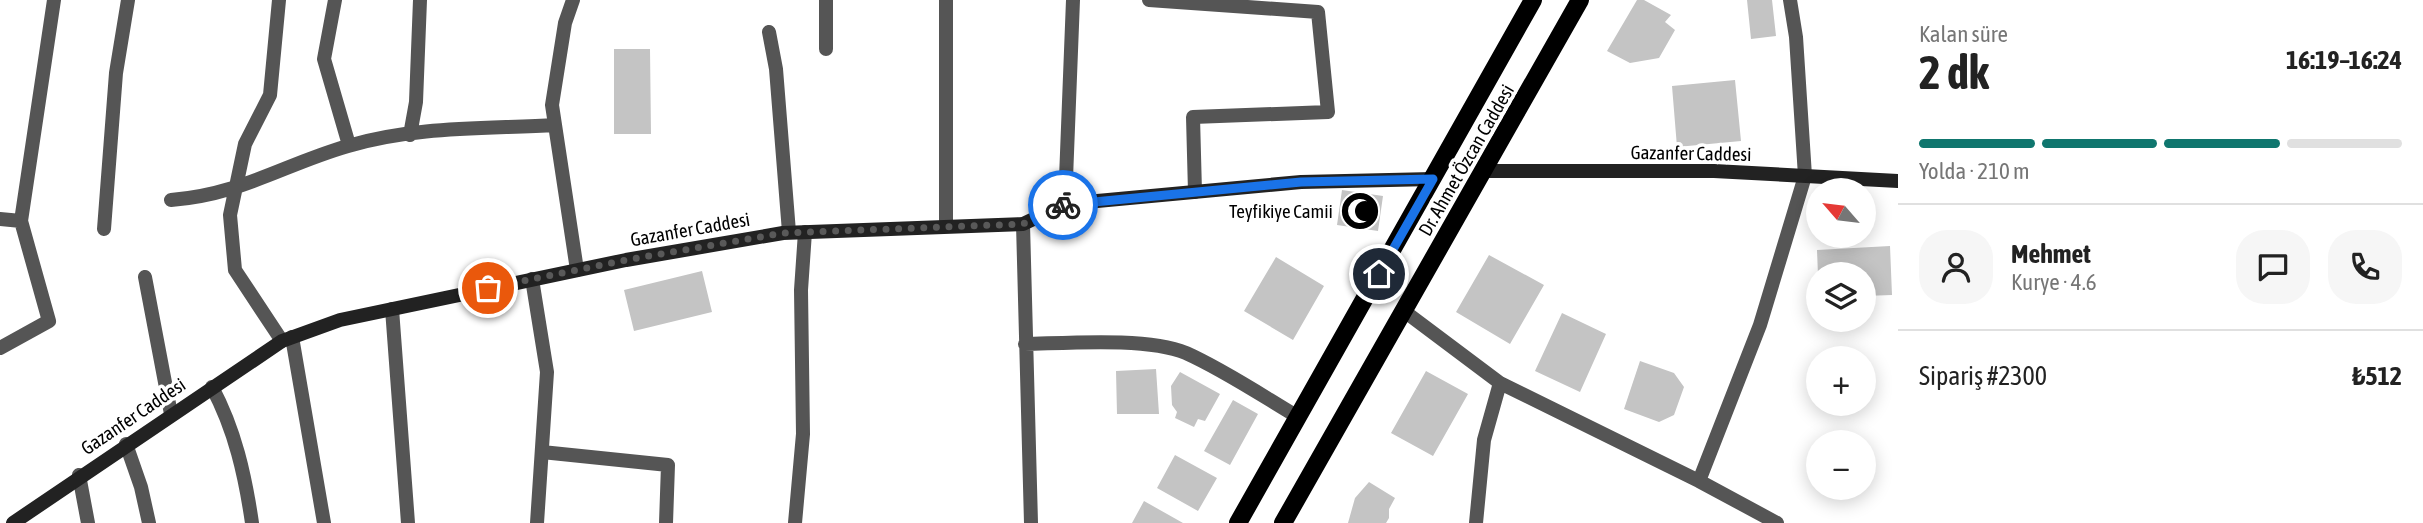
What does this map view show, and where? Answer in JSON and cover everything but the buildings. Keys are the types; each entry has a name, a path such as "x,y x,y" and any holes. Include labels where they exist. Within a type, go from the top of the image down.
{"main road":[{"name":"Dr. Ahmet Özcan Caddesi","path":"1238,523 1533,0"},
{"name":"Dr. Ahmet Özcan Caddesi","path":"1283,523 1580,0"}],"street":[{"path":"0,348 49,321 21,221 54,0"},
{"path":"104,229 116,73 128,0"},
{"path":"279,0 270,95 245,144 230,215 235,270 287,339 324,523"},
{"path":"335,0 324,59 349,145"},
{"path":"410,135 416,102 419,0"},
{"path":"573,0 565,23 552,106 577,270"},
{"path":"826,0 826,49"},
{"path":"946,0 946,226"},
{"path":"1065,204 1073,0"},
{"path":"1149,0 1318,12 1328,112 1193,117 1195,192"},
{"path":"1699,481 1760,324 1805,176 1796,37 1790,0"},
{"path":"769,32 776,69 789,232"},
{"path":"171,200 235,190 349,145 410,135 555,125"},
{"name":"Gazanfer Caddesi","path":"1484,172 1714,171 1898,181"},
{"name":"Gazanfer Caddesi","path":"13,523 79,475 287,339 340,320 577,270 789,232 1023,224 1065,204 1301,182 1433,179"},
{"path":"0,219 21,221"},
{"path":"1023,224 1031,523"},
{"path":"795,523 803,434 801,290 805,232"},
{"path":"145,277 171,414"},
{"path":"532,279 547,372 537,523"},
{"path":"393,309 408,523"},
{"path":"1404,311 1500,383 1699,481 1777,523"},
{"path":"1025,344 1100,343 1161,347 1184,353 1298,417"},
{"path":"1476,523 1484,440 1500,383"},
{"path":"212,387 228,417 245,478 252,523"},
{"path":"126,444 141,487 149,523"},
{"path":"542,452 668,466 666,523"},
{"path":"79,475 88,523"}],"way so far":[{"path":"488,288 626,260 783,233 1023,224 1063,205"}],"place":[{"name":"Teyfikiye Camii","path":"1360,211"}],"route":[{"path":"1063,205 1301,182 1433,179 1379,274"}]}
